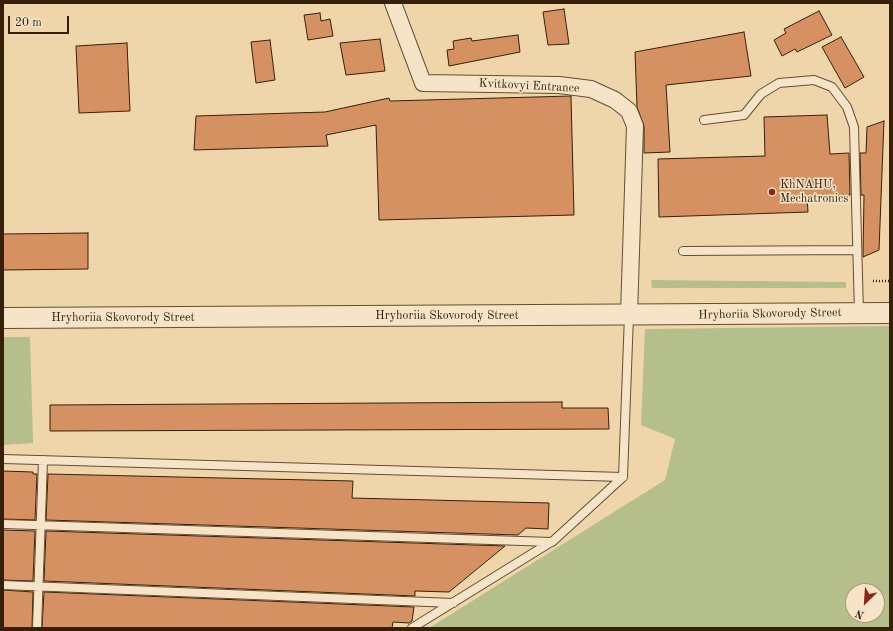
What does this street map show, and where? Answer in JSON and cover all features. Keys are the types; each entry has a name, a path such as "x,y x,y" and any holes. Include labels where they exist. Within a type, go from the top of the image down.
{"street":[{"name":"Kvitkovyi Entrance","path":"393,3 423,83 559,85 591,90 616,100 629,111 635,126 629,315"},
{"name":"Hryhoriia Skovorody Street","path":"3,318 890,313"}],"lane":[{"path":"704,120 744,115 761,94 778,82 814,80 832,87 847,108 854,127 859,313"},
{"path":"683,251 857,250"},
{"path":"412,628 552,542 623,477 629,315"},
{"path":"3,459 623,477"},
{"path":"37,628 42,525 43,460"},
{"path":"3,524 552,542"},
{"path":"3,585 453,603"}],"green space":[{"path":"651,280 846,282 846,288 652,288"},
{"path":"890,326 890,628 429,628 665,480 675,439 641,425 645,329"},
{"path":"3,337 30,337 33,443 3,445"}],"building":[{"path":"564,9 569,44 548,45 543,12"},
{"path":"819,11 832,35 797,52 795,49 782,56 774,40 786,33 784,29"},
{"path":"320,13 321,21 330,19 333,36 308,40 304,15"},
{"path":"744,32 751,76 666,85 670,152 644,153 644,126 637,107 635,52"},
{"path":"518,35 520,52 449,66 447,50 454,49 453,41 471,38 472,41"},
{"path":"841,37 864,77 845,88 822,47"},
{"path":"380,39 385,71 346,75 340,43"},
{"path":"270,40 275,80 256,83 251,42"},
{"path":"127,43 130,111 79,113 76,46"},
{"path":"571,96 574,215 379,220 376,125 326,135 328,146 194,150 196,116 325,112 389,98 390,101"},
{"path":"827,115 830,154 849,153 850,195 807,197 808,212 659,217 658,159 765,156 764,117"},
{"path":"884,121 879,250 863,257 864,195 861,195 860,153 866,153 867,127"},
{"path":"88,233 88,269 3,270 3,234"},
{"path":"562,402 562,408 608,408 609,429 50,431 50,405"},
{"path":"3,471 33,472 33,474 37,474 35,520 3,519"},
{"path":"48,474 353,481 352,498 549,503 548,529 526,528 518,535 46,520"},
{"path":"3,530 35,531 33,581 3,580"},
{"path":"46,531 505,546 449,592 415,591 415,596 44,581"},
{"path":"3,590 33,592 32,628 3,628"},
{"path":"44,592 414,607 412,621 409,623 393,622 392,628 42,628"}],"place":[{"name":"KhNAHU, Mechatronics","path":"772,192"}]}
